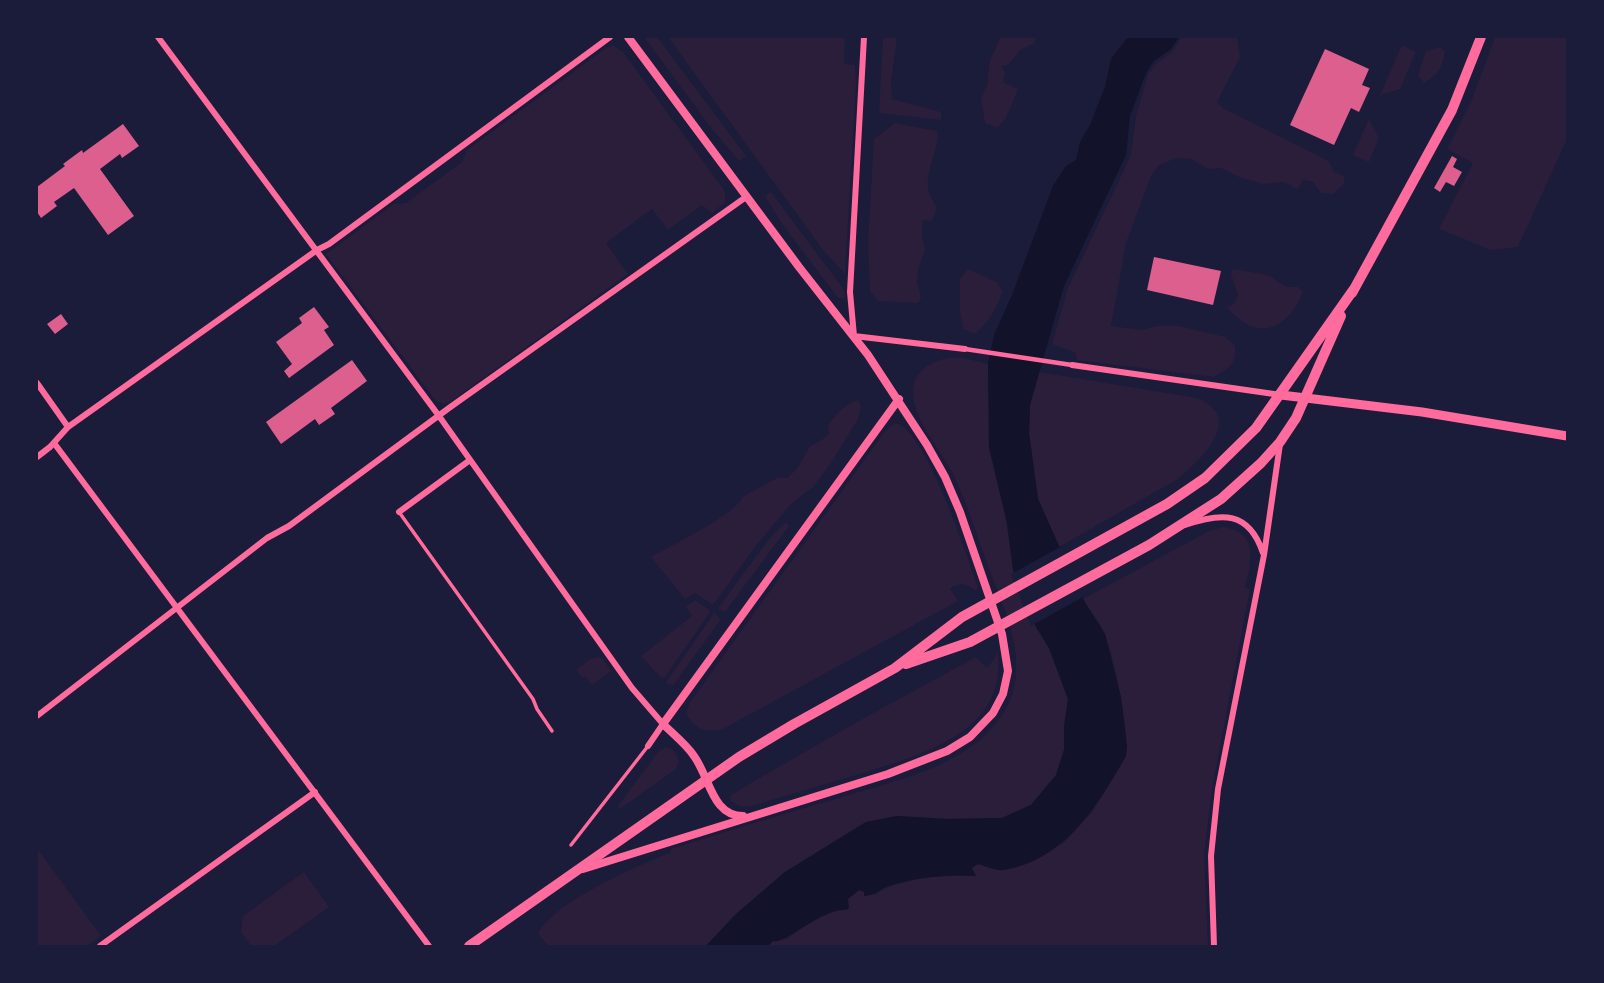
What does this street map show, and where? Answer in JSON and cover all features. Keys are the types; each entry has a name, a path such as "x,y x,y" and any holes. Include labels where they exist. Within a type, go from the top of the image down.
{"main road":[{"path":"895,668 970,642 1122,560 1180,527 1221,499 1261,463 1280,442 1307,398 1354,289 1452,110 1481,37"},
{"path":"468,946 708,778 794,724 895,668 962,617 1167,505 1205,478 1256,429 1354,289"},
{"path":"1281,395 1422,412 1567,436"}],"street":[{"path":"158,37 439,416 632,688 694,754 708,778 715,799 727,813 739,816 755,814"},
{"path":"37,457 68,427 340,236 610,37"},
{"path":"579,870 888,774 947,751 979,730 993,713 1007,682 1008,659 1002,634 953,493 899,399 628,37"},
{"path":"853,336 850,292 864,37"},
{"path":"37,716 267,538 289,526 746,197"},
{"path":"853,336 965,349 1281,395"},
{"path":"37,383 68,427"},
{"path":"648,746 899,399"},
{"path":"1214,946 1210,856 1218,789 1264,555 1280,442"},
{"path":"54,443 429,946"},
{"path":"399,512 470,460"},
{"path":"1180,527 1221,516 1238,520 1253,531 1264,555"},
{"path":"100,946 315,792"}],"lane":[{"path":"399,512 533,699 552,731"},
{"path":"571,845 648,746"}],"shaded area":[{"path":"644,37 657,37 746,156 739,161"},
{"path":"668,37 845,37 844,64 855,65 856,83 845,274 823,250"},
{"path":"883,37 897,37 891,83 892,99 941,112 941,120 879,113"},
{"path":"1001,37 1037,37 1033,44 1020,50 1008,65 1002,66 1005,73 1003,82 1018,89 1006,118 997,128 985,123 981,98 987,85 990,60"},
{"path":"1128,37 1179,37 1171,49 1154,61 1146,73 1130,116 1126,155 1064,286 1030,405 1029,433 1038,499 1083,599 1105,634 1121,697 1126,756 1104,793 1077,828 1045,855 1026,864 1001,870 978,864 972,868 976,876 921,878 864,896 864,892 859,890 848,899 849,908 846,910 826,914 768,946 706,946 736,914 785,872 866,822 897,816 1002,818 1031,805 1056,775 1064,750 1068,699 1049,648 1036,627 1013,569 1007,523 989,448 988,364 994,335 1053,186 1066,166 1076,160 1080,142 1105,87 1111,59"},
{"path":"1182,37 1237,37 1240,57 1217,102 1223,108 1329,161 1333,171 1344,176 1344,184 1333,194 1321,193 1313,182 1303,180 1298,189 1283,182 1263,184 1221,168 1208,169 1191,159 1177,158 1159,165 1151,176 1126,243 1111,326 1141,330 1158,326 1178,326 1226,337 1235,346 1233,362 1214,377 1077,360 1076,353 1052,344 1068,288 1131,155 1136,116 1148,74 1173,51"},
{"path":"1495,37 1567,37 1567,139 1518,247 1491,250 1439,229 1473,163 1447,149 1472,99"},
{"path":"613,45 623,52 722,187 725,202 712,213 702,205 668,230 652,209 606,243 628,274 450,402 443,404 436,401 326,254 394,204 406,203 462,162 467,150"},
{"path":"1402,45 1416,52 1400,89 1380,95"},
{"path":"1439,47 1445,51 1441,66 1433,77 1424,83 1418,75 1426,51"},
{"path":"1369,119 1379,138 1369,162 1353,155"},
{"path":"895,123 937,131 938,136 928,180 929,192 937,208 932,221 923,220 925,250 918,270 917,282 921,298 918,303 878,301 870,291 868,241 874,139"},
{"path":"771,192 842,287 844,299 838,298 782,224 765,196"},
{"path":"968,269 997,282 1003,292 992,315 975,334 963,329 960,311 960,279"},
{"path":"1233,269 1268,275 1286,287 1298,287 1303,292 1288,316 1280,323 1270,328 1249,325 1227,307 1234,304 1238,295 1231,274"},
{"path":"948,358 964,358 988,364 988,389 1013,569 1036,627 1049,648 1068,699 1064,750 1056,775 1031,805 1002,818 897,816 866,822 785,872 736,914 706,946 548,946 538,933 562,909 598,886 671,852 671,849 927,770 976,743 998,721 1009,703 1015,683 1016,658 1011,630 962,493 922,423 914,402 916,378 924,368"},
{"path":"1039,372 1197,398 1211,406 1218,416 1219,427 1207,450 1178,479 1059,547 1038,499 1029,433 1030,405"},
{"path":"858,400 861,406 858,419 831,463 813,487 791,504 758,543 713,605 695,593 685,599 651,557 716,521 742,497 777,478 787,478 797,469 810,446 829,433 828,425 837,414"},
{"path":"895,423 907,430 932,469 965,550 978,587 976,591 963,584 953,587 950,589 958,601 723,729 701,729 686,713 689,704 885,431"},
{"path":"786,522 789,526 725,612 718,608 769,539"},
{"path":"1223,527 1235,530 1248,541 1251,558 1245,588 1250,589 1212,789 1204,855 1208,946 768,946 773,940 787,939 803,925 847,905 848,899 859,890 875,895 896,885 923,878 975,876 972,868 978,864 1002,870 1065,842 1092,812 1126,756 1123,710 1111,653 1101,626 1083,599 1209,531"},
{"path":"695,600 711,611 665,677 661,678 641,656 692,616 686,607"},
{"path":"714,613 721,619 675,683 667,684 667,681"},
{"path":"997,649 998,678 990,701 975,721 955,736 932,749 880,768 752,806 741,807 731,801 730,796 744,787 976,657 987,668 995,658"},
{"path":"590,659 603,659 611,671 592,685 576,670"},
{"path":"665,747 673,750 677,756 679,762 676,769 620,809 618,806 658,752"},
{"path":"37,848 101,936 87,946 37,946"},
{"path":"304,872 329,907 274,946 251,946 241,932 243,916"}],"pier":[{"path":"1062,546 1085,596 1031,626 1011,574"}],"building":[{"path":"1325,49 1369,69 1362,85 1370,88 1359,112 1351,108 1334,145 1290,125"},
{"path":"123,124 139,146 122,158 120,154 100,169 134,216 108,235 74,188 54,202 57,206 41,218 37,212 37,187 82,150 83,153"},
{"path":"1452,156 1457,159 1453,167 1462,172 1454,186 1446,182 1440,192 1434,188"},
{"path":"1154,257 1221,271 1213,305 1147,290"},
{"path":"314,307 329,327 324,330 334,345 289,378 284,371 292,364 276,342 302,323 299,318"},
{"path":"61,314 68,324 55,334 47,324"},
{"path":"352,360 367,381 331,408 335,414 319,425 315,419 281,444 266,422"}]}
